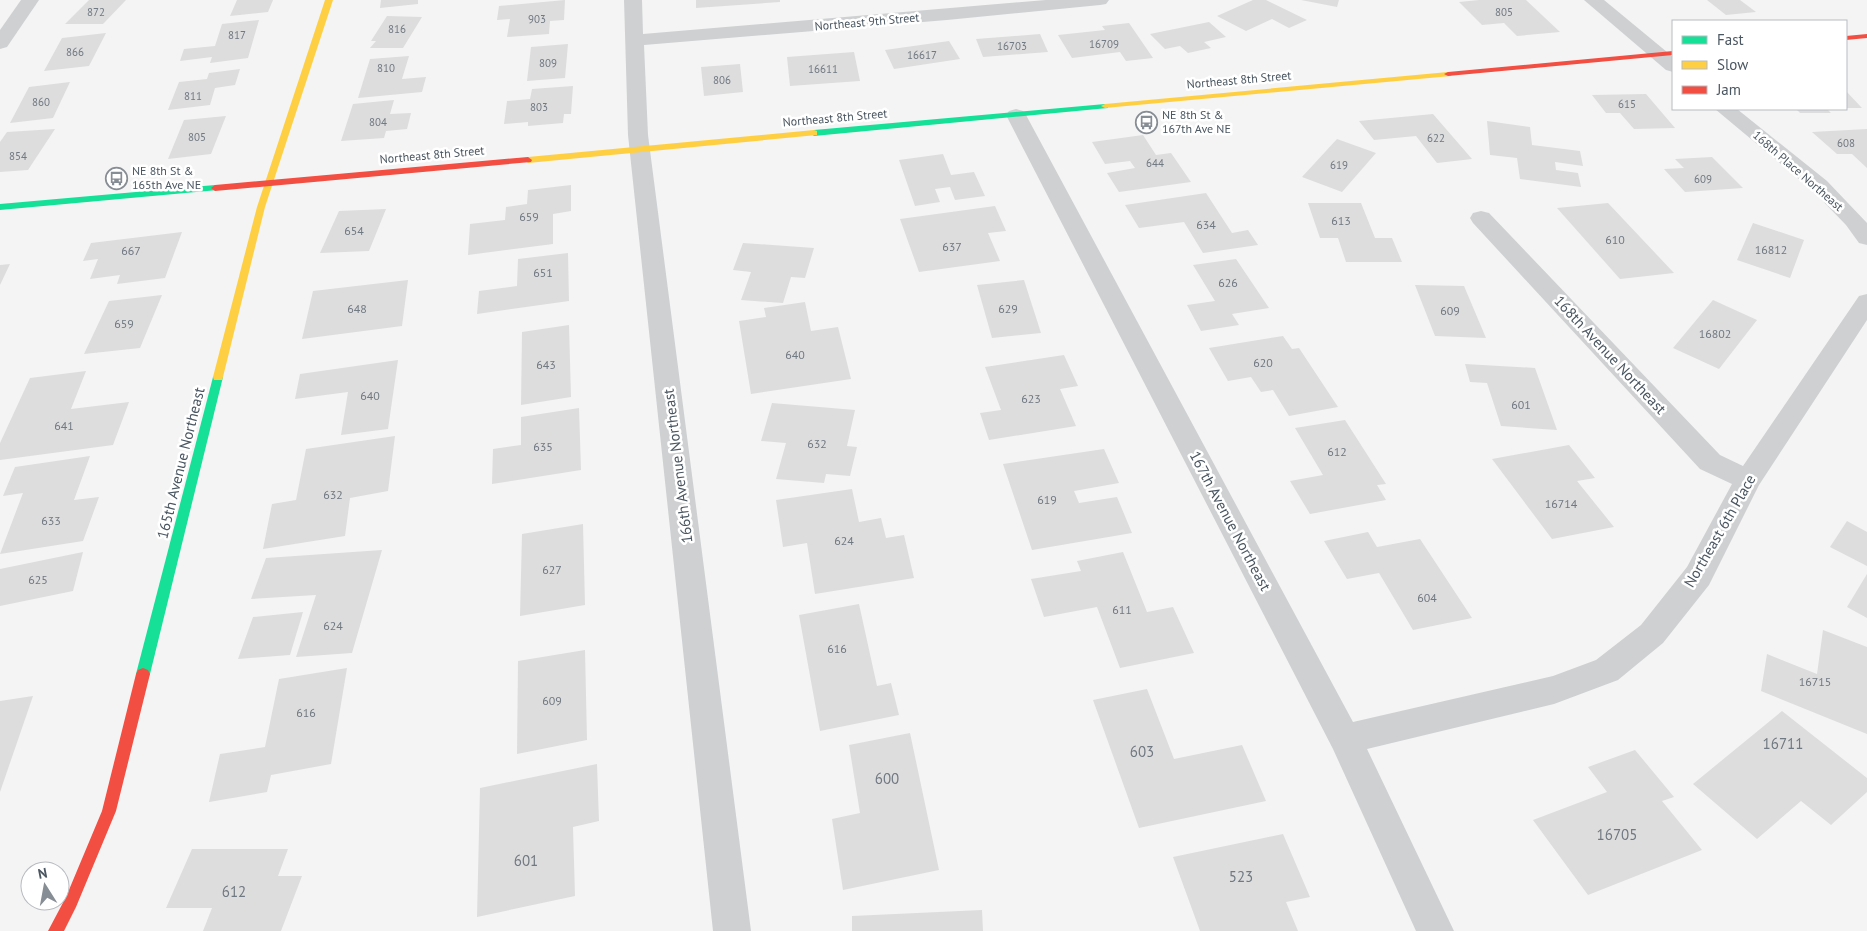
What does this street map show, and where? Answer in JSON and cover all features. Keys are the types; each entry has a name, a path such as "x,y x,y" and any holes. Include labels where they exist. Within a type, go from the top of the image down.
{"street":[{"path":"0,43 30,0"},
{"name":"165th Avenue Northeast","path":"56,931 72,902 109,811 269,183 329,0"},
{"name":"166th Avenue Northeast","path":"633,0 640,149 732,931"},
{"name":"Northeast 9th Street","path":"634,40 944,8 1100,0"},
{"path":"1593,0 1666,54"},
{"path":"1847,38 1867,36"},
{"name":"Northeast 8th Street","path":"0,207 1666,54"},
{"name":"168th Place Northeast","path":"1726,110 1825,191 1858,224 1867,238"},
{"name":"167th Avenue Northeast","path":"1016,115 1345,739 1435,931"},
{"name":"168th Avenue Northeast","path":"1481,218 1710,462 1748,480"},
{"name":"Northeast 6th Place","path":"1345,739 1554,690 1607,670 1652,634 1698,576 1748,480 1867,302"}],"building":[{"path":"89,0 126,0 103,24 65,24"},
{"path":"237,0 273,0 268,12 230,16"},
{"path":"381,0 418,0 418,4 380,8"},
{"path":"565,0 564,20 550,21 549,34 507,37 510,19 497,20 499,6"},
{"path":"696,0 780,0 780,2 696,8"},
{"path":"1253,0 1266,0 1307,20 1289,28 1272,19 1246,31 1217,16"},
{"path":"1301,0 1339,0 1337,7"},
{"path":"1526,0 1560,32 1517,36 1504,23 1482,25 1459,2"},
{"path":"1707,0 1740,0 1756,12 1726,15"},
{"path":"387,16 422,17 403,48 370,48 376,41 371,41"},
{"path":"259,20 248,58 210,63 212,57 180,61 184,49 215,46 222,24"},
{"path":"1209,22 1226,37 1204,42 1211,48 1188,53 1180,46 1165,49 1150,34"},
{"path":"1129,23 1153,58 1126,61 1120,52 1072,58 1058,35 1105,30 1102,26"},
{"path":"106,33 89,66 44,71 62,38"},
{"path":"1040,34 1048,52 983,57 976,39"},
{"path":"949,41 960,59 894,69 885,50"},
{"path":"568,44 565,78 527,81 531,47"},
{"path":"854,52 860,81 790,86 787,57"},
{"path":"409,56 402,79 426,77 422,92 358,98 370,59"},
{"path":"740,64 743,92 704,96 701,67"},
{"path":"240,69 235,85 215,88 210,105 168,110 179,82 207,79 209,73"},
{"path":"70,82 53,118 10,123 29,87"},
{"path":"573,86 571,114 564,114 563,123 528,126 528,122 504,124 507,101 530,99 532,89"},
{"path":"1847,92 1862,108 1847,108"},
{"path":"1646,94 1675,128 1634,129 1620,113 1606,113 1592,95"},
{"path":"394,100 390,114 411,113 407,129 386,131 384,138 341,141 353,104"},
{"path":"1797,110 1828,110 1831,113 1800,113"},
{"path":"1433,114 1472,159 1437,163 1416,136 1374,140 1359,121"},
{"path":"226,116 211,154 168,159 184,120"},
{"path":"1487,121 1530,127 1532,145 1580,151 1583,166 1555,162 1556,170 1578,173 1581,187 1520,179 1517,158 1490,155"},
{"path":"55,129 28,170 0,172 0,142 7,132"},
{"path":"1867,129 1867,168 1852,154 1837,154 1812,132"},
{"path":"1143,135 1156,155 1171,153 1191,182 1119,192 1107,173 1135,168 1130,161 1105,164 1092,142"},
{"path":"1337,139 1376,153 1342,192 1302,177"},
{"path":"943,154 951,175 974,172 985,196 955,200 950,187 935,189 940,202 915,206 899,160"},
{"path":"1712,157 1743,188 1685,192 1664,169 1684,168 1675,159"},
{"path":"571,185 571,211 553,214 553,244 468,255 470,224 505,220 506,207 527,204 528,190"},
{"path":"1206,193 1232,233 1248,230 1258,245 1203,253 1184,222 1139,228 1125,205"},
{"path":"1308,203 1361,203 1375,238 1392,238 1402,262 1346,262 1338,238 1320,238"},
{"path":"1608,203 1674,273 1620,279 1557,208"},
{"path":"995,206 1006,231 988,233 1000,261 919,272 900,219"},
{"path":"386,209 369,251 320,253 339,211"},
{"path":"1753,223 1804,240 1790,278 1737,260"},
{"path":"182,232 165,278 117,284 120,275 90,279 98,259 83,261 91,243"},
{"path":"743,243 814,248 805,278 791,277 783,303 741,300 751,272 733,270"},
{"path":"568,253 569,301 477,314 479,291 517,286 518,259"},
{"path":"1236,259 1269,308 1232,314 1239,325 1201,331 1187,305 1215,301 1193,265"},
{"path":"10,264 0,285 0,265"},
{"path":"408,280 402,326 302,339 313,291"},
{"path":"1024,280 1041,333 992,338 977,285"},
{"path":"1415,285 1464,286 1486,338 1435,336"},
{"path":"162,295 140,348 84,354 109,301"},
{"path":"1713,300 1757,320 1719,369 1673,348"},
{"path":"805,302 811,331 838,327 851,379 751,394 739,321 766,317 764,308"},
{"path":"569,325 571,397 521,405 522,332"},
{"path":"1283,336 1292,349 1299,348 1338,407 1289,416 1273,390 1261,392 1251,377 1228,381 1209,348"},
{"path":"1064,355 1078,386 1060,389 1076,426 989,440 980,413 1001,410 985,367"},
{"path":"398,360 388,429 341,435 348,392 295,399 300,374"},
{"path":"1465,364 1535,368 1557,430 1501,426 1487,383 1470,382"},
{"path":"86,371 71,409 129,402 113,445 0,460 0,443 30,378"},
{"path":"772,403 855,410 847,446 857,447 850,476 826,474 824,483 776,479 786,443 761,441"},
{"path":"579,408 581,470 492,484 493,449 521,445 521,417"},
{"path":"1345,420 1386,484 1377,485 1386,500 1310,514 1290,481 1323,475 1295,428"},
{"path":"395,436 388,491 350,498 345,536 263,549 272,504 296,500 306,449"},
{"path":"1569,445 1595,478 1577,481 1614,527 1552,539 1492,459"},
{"path":"1104,449 1119,483 1074,491 1079,503 1117,497 1132,533 1032,550 1003,464"},
{"path":"90,456 74,500 99,497 83,541 0,554 23,493 3,496 15,467"},
{"path":"852,489 859,522 881,518 886,538 904,535 914,578 815,594 807,543 783,547 776,500"},
{"path":"1847,521 1867,532 1867,566 1830,547"},
{"path":"583,524 585,605 520,616 522,534"},
{"path":"1368,532 1377,547 1420,539 1472,618 1413,630 1379,573 1347,579 1324,541"},
{"path":"382,550 352,653 296,657 316,595 251,599 266,558"},
{"path":"83,552 73,591 0,606 0,569"},
{"path":"1123,552 1147,612 1173,607 1194,653 1120,668 1097,607 1044,617 1031,579 1081,571 1077,561"},
{"path":"1867,574 1867,618 1847,607"},
{"path":"859,604 877,686 891,683 899,715 820,731 799,615"},
{"path":"303,612 290,655 238,659 253,617"},
{"path":"1823,630 1867,647 1867,734 1761,691 1767,654 1817,674"},
{"path":"585,650 587,740 517,754 518,661"},
{"path":"347,668 331,764 271,775 267,792 209,802 220,754 265,747 279,679"},
{"path":"1147,689 1174,759 1242,745 1266,801 1139,828 1093,700"},
{"path":"33,696 0,792 0,701"},
{"path":"1782,711 1867,778 1867,792 1831,825 1801,801 1757,839 1693,784"},
{"path":"910,733 939,870 843,890 832,819 860,813 849,745"},
{"path":"1635,750 1674,797 1662,801 1702,850 1588,895 1533,820 1607,792 1588,767"},
{"path":"597,764 599,821 573,827 575,896 477,917 480,788"},
{"path":"1283,834 1310,897 1286,902 1298,931 1200,931 1173,857"},
{"path":"192,849 288,849 278,876 302,876 281,931 203,931 212,908 166,908"},
{"path":"982,910 983,931 852,931 852,916"}],"traffic: fast":[{"path":"814,133 1105,106"},
{"path":"0,207 215,188"},
{"path":"143,674 218,377"}],"traffic: slow":[{"path":"218,377 261,207 329,0"},
{"path":"1105,106 1448,74"},
{"path":"528,160 814,133"}],"traffic: jam":[{"path":"1847,38 1867,36"},
{"path":"1448,74 1672,53"},
{"path":"215,188 528,160"},
{"path":"56,931 71,902 109,811 143,674"}],"place":[{"name":"NE 8th St & 167th Ave NE","path":"1146,122"},
{"name":"NE 8th St & 165th Ave NE","path":"116,178"}]}
